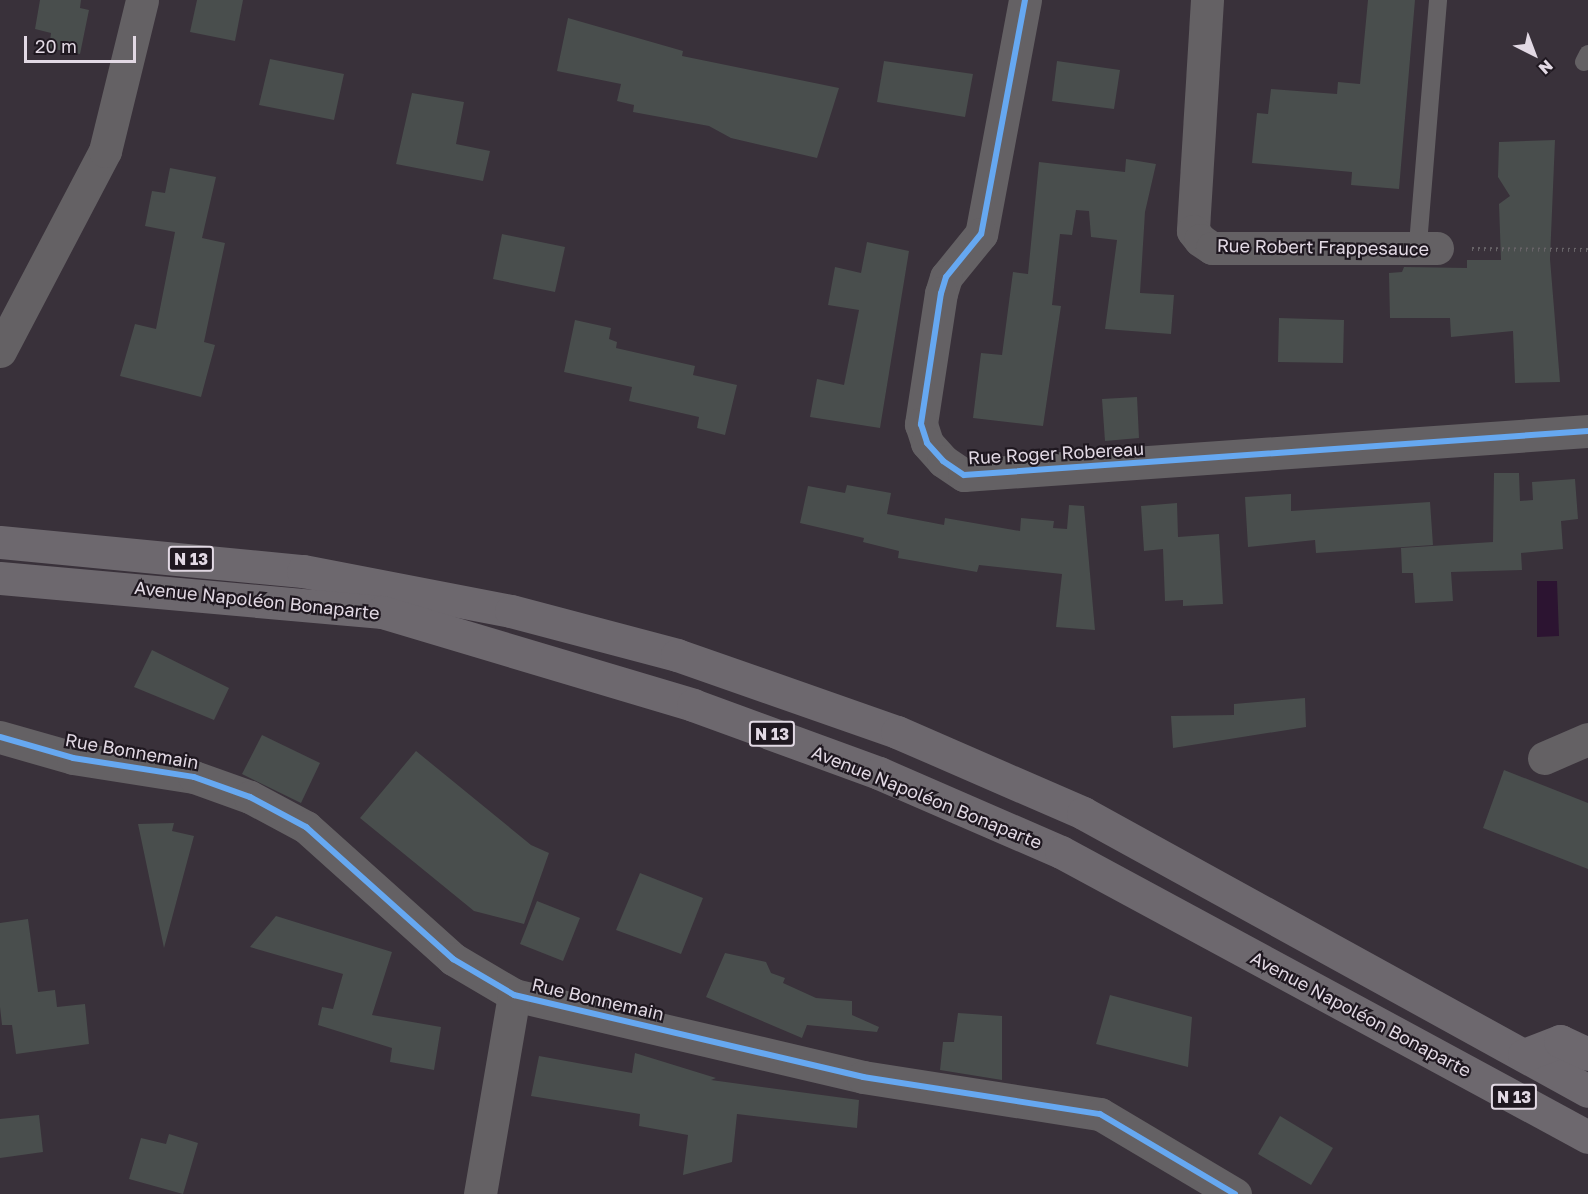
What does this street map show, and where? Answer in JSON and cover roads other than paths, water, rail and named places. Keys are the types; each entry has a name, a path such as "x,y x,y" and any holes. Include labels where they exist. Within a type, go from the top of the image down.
{"main road":[{"name":"Avenue Napoléon Bonaparte","path":"0,542 80,547 303,571 511,611 732,674 897,732 1083,813 1588,1091"},
{"name":"Avenue Napoléon Bonaparte","path":"0,578 50,579 382,612 704,709 879,773 1061,852 1588,1137"},
{"path":"1524,1055 1560,1041 1588,1054"}],"street":[{"path":"0,351 105,151 142,0"},
{"name":"Rue Roger Robereau","path":"1025,0 981,234 946,276 941,293 921,424 927,442 943,461 964,475 1588,431"},
{"name":"Rue Robert Frappesauce","path":"1207,0 1193,231 1200,240 1212,248 1427,246"},
{"name":"Rue Bonnemain","path":"0,737 73,758 194,777 250,797 306,827 453,959 514,995 863,1077 1100,1114 1235,1194"},
{"path":"1544,758 1588,739"},
{"path":"480,1194 514,995"}],"lane":[{"path":"1427,246 1438,0"}]}
